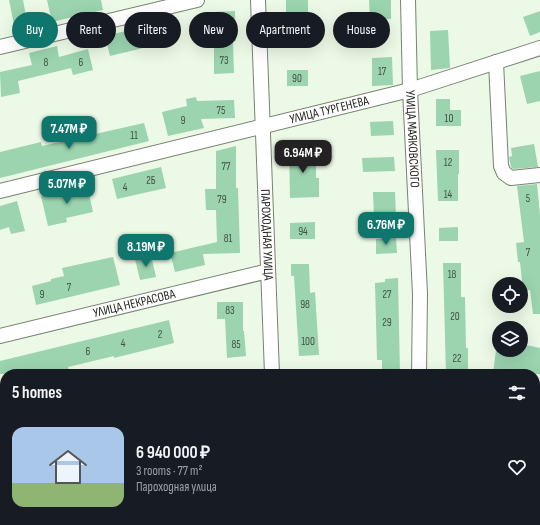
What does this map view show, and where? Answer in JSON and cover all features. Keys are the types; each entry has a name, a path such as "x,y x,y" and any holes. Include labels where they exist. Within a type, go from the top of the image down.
{"street":[{"path":"0,47 197,0"},
{"name":"ПАРОХОДНАЯ УЛИЦА","path":"258,0 272,369"},
{"name":"УЛИЦА МАЯКОВСКОГО","path":"408,0 410,90 420,294 419,369"},
{"name":"УЛИЦА ТУРГЕНЕВА","path":"0,191 410,90 540,48"},
{"path":"496,62 501,166 504,173 511,178 540,174"},
{"name":"УЛИЦА НЕКРАСОВА","path":"0,336 268,271"}],"building":[{"path":"9,0 23,0 25,12 12,12 12,15"},
{"path":"47,0 101,0 103,10 94,12 66,12 66,19 58,21 58,12 50,12"},
{"path":"286,0 308,0 308,12 286,12"},
{"path":"369,0 391,0 391,19 390,12 370,12"},
{"path":"235,11 235,12 213,12"},
{"path":"540,11 540,32 530,36 523,17"},
{"path":"448,30 450,68 431,70 430,31"},
{"path":"124,31 124,48 143,48 110,56 108,48 116,48 116,33"},
{"path":"49,48 57,48 59,57 88,49 93,70 73,75 71,68 18,81 20,93 1,97 0,72 32,65 29,53"},
{"path":"214,48 233,48 234,73 214,74"},
{"path":"392,57 393,85 372,86 372,58"},
{"path":"287,70 308,70 308,86 287,86"},
{"path":"540,71 540,101 527,104 520,76"},
{"path":"196,97 197,101 234,100 235,118 201,119 204,128 168,136 162,112 187,106 186,99"},
{"path":"436,99 450,99 450,110 461,110 461,126 436,126"},
{"path":"393,121 394,135 371,136 370,122"},
{"path":"144,123 149,141 0,178 0,152 41,142 42,146"},
{"path":"534,144 538,167 513,169 511,167 509,157 512,156 511,148"},
{"path":"236,146 236,188 238,188 240,253 203,254 205,265 175,272 170,253 217,242 216,210 206,210 205,189 216,189 216,151"},
{"path":"316,149 316,178 319,178 319,197 290,198 289,150"},
{"path":"436,150 459,150 458,201 438,201"},
{"path":"394,157 395,171 363,172 362,158"},
{"path":"161,167 166,188 117,199 112,179"},
{"path":"537,184 540,215 540,314 533,314 530,290 528,290 528,277 522,277 520,262 518,262 516,243 524,242 517,186"},
{"path":"87,185 93,212 66,218 67,222 48,226 41,196"},
{"path":"373,192 395,192 396,216 374,217"},
{"path":"17,201 25,231 11,234 9,227 0,230 0,206"},
{"path":"315,222 315,239 290,239 290,223"},
{"path":"458,227 458,241 439,241 439,228"},
{"path":"396,238 397,253 376,254 376,239"},
{"path":"151,255 156,277 140,280 135,259"},
{"path":"113,257 120,285 36,305 32,286 64,276 62,268"},
{"path":"443,263 461,263 461,297 465,297 468,369 446,369"},
{"path":"291,264 309,264 310,293 315,292 319,355 299,356 294,276 291,276"},
{"path":"398,278 400,369 382,369 382,360 377,360 375,283 385,282 385,279"},
{"path":"217,302 243,302 243,331 246,356 227,358 225,319 217,319"},
{"path":"169,320 174,343 114,358 114,356 68,367 69,369 0,369 0,361"},
{"path":"528,345 540,348 540,369 494,369 495,357 528,357"}]}
